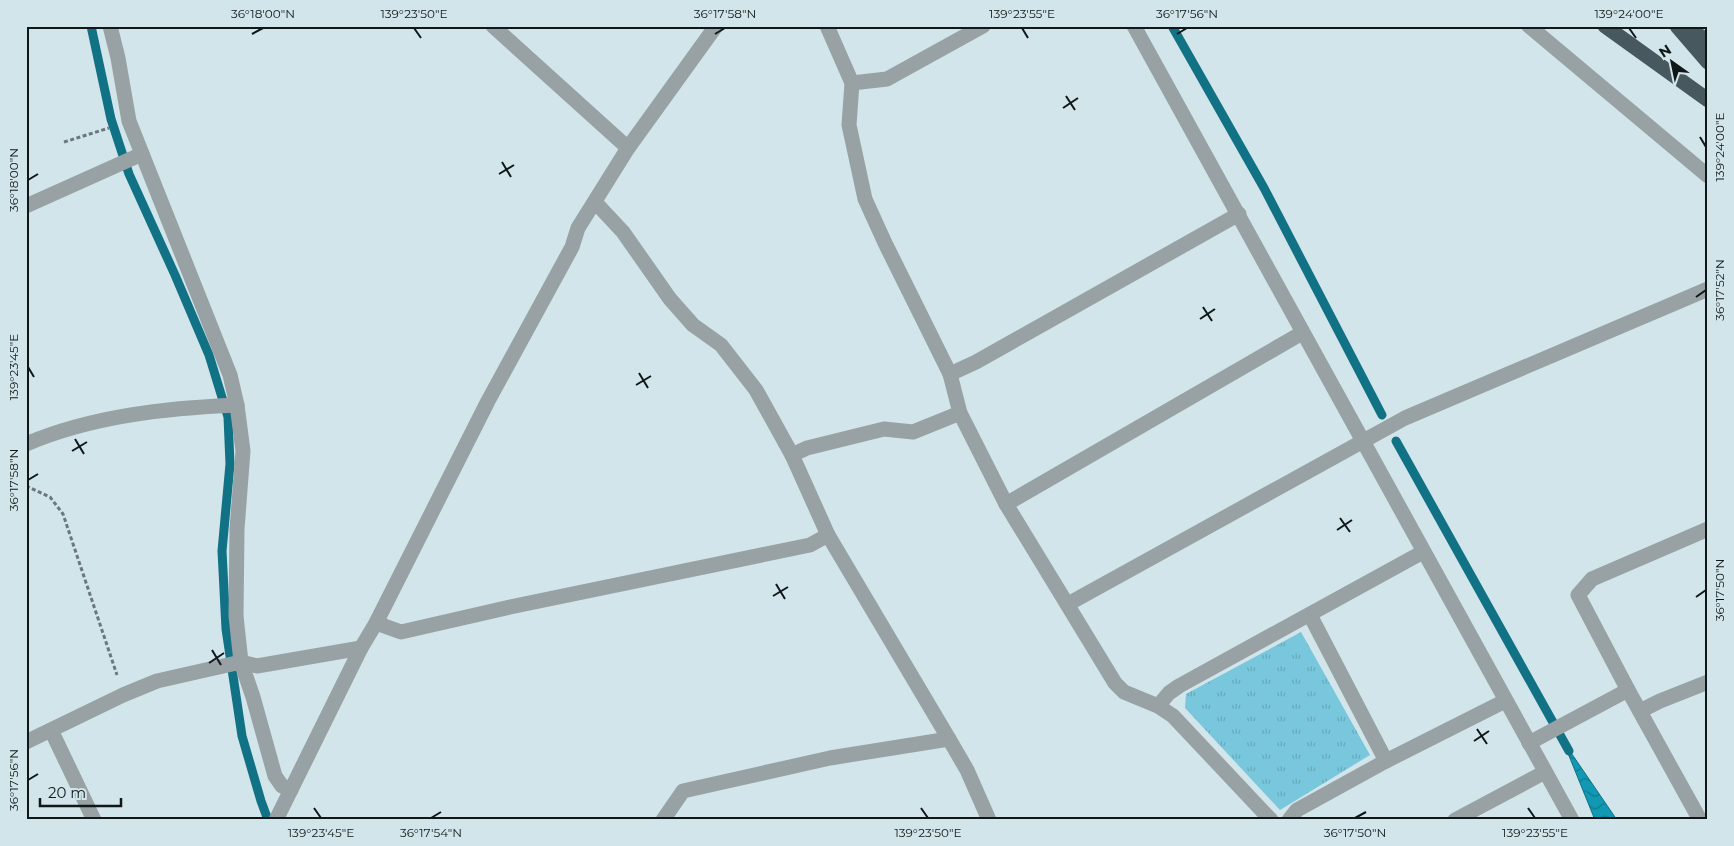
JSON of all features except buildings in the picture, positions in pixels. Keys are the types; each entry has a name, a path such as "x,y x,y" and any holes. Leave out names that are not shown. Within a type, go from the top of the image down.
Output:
{"highway":[{"path":"1605,26 1708,100"},
{"path":"1677,26 1708,62"},
{"path":"1683,26 1708,41"}],"street":[{"path":"110,26 118,58 128,121 230,375 237,405 243,451 236,529 236,616 242,662 254,697 275,776 282,786 291,790"},
{"path":"493,26 628,148"},
{"path":"283,818 291,790 361,648 488,401 572,247 578,228 628,148 716,26"},
{"path":"827,26 852,83 848,125 864,199 950,374 960,412 1006,504 1115,683 1124,692 1158,706 1173,716 1271,820"},
{"path":"852,83 887,79 983,26"},
{"path":"1134,26 1505,701 1535,740 1545,772 1572,820"},
{"path":"1529,26 1708,176"},
{"path":"26,206 142,154"},
{"path":"595,202 623,232 670,299 693,324 721,345 756,390 792,455 828,535 949,739 990,820"},
{"path":"950,374 976,362 1239,214"},
{"path":"1068,604 1362,440 1405,418 1708,289"},
{"path":"1006,504 1302,333"},
{"path":"26,444 78,426 151,411 237,405"},
{"path":"792,455 807,448 884,429 914,432 960,412"},
{"path":"1700,820 1578,595 1592,579 1708,530"},
{"path":"376,622 401,632 519,605 810,545 828,535"},
{"path":"1158,706 1169,693 1179,686 1424,552"},
{"path":"1310,615 1386,761"},
{"path":"26,742 157,680 242,662 257,666 361,648"},
{"path":"1640,710 1708,682"},
{"path":"1535,740 1628,690"},
{"path":"1289,820 1297,810 1386,761 1505,701"},
{"path":"51,730 94,820"},
{"path":"663,820 683,791 830,758 949,739"},
{"path":"1455,820 1545,772"}],"path":[{"path":"64,142 128,121"},
{"path":"26,486 50,496 63,514 123,695"}],"green space":[{"path":"1301,632 1370,755 1280,810 1185,708 1186,694"}],"water":[{"path":"1563,741 1617,820 1595,820"}],"waterway":[{"path":"91,26 111,119 129,174 209,355 228,417 230,464 222,551 226,629 242,736 268,820"},
{"path":"1172,26 1264,188 1382,415"},
{"path":"1396,441 1569,751"}]}
